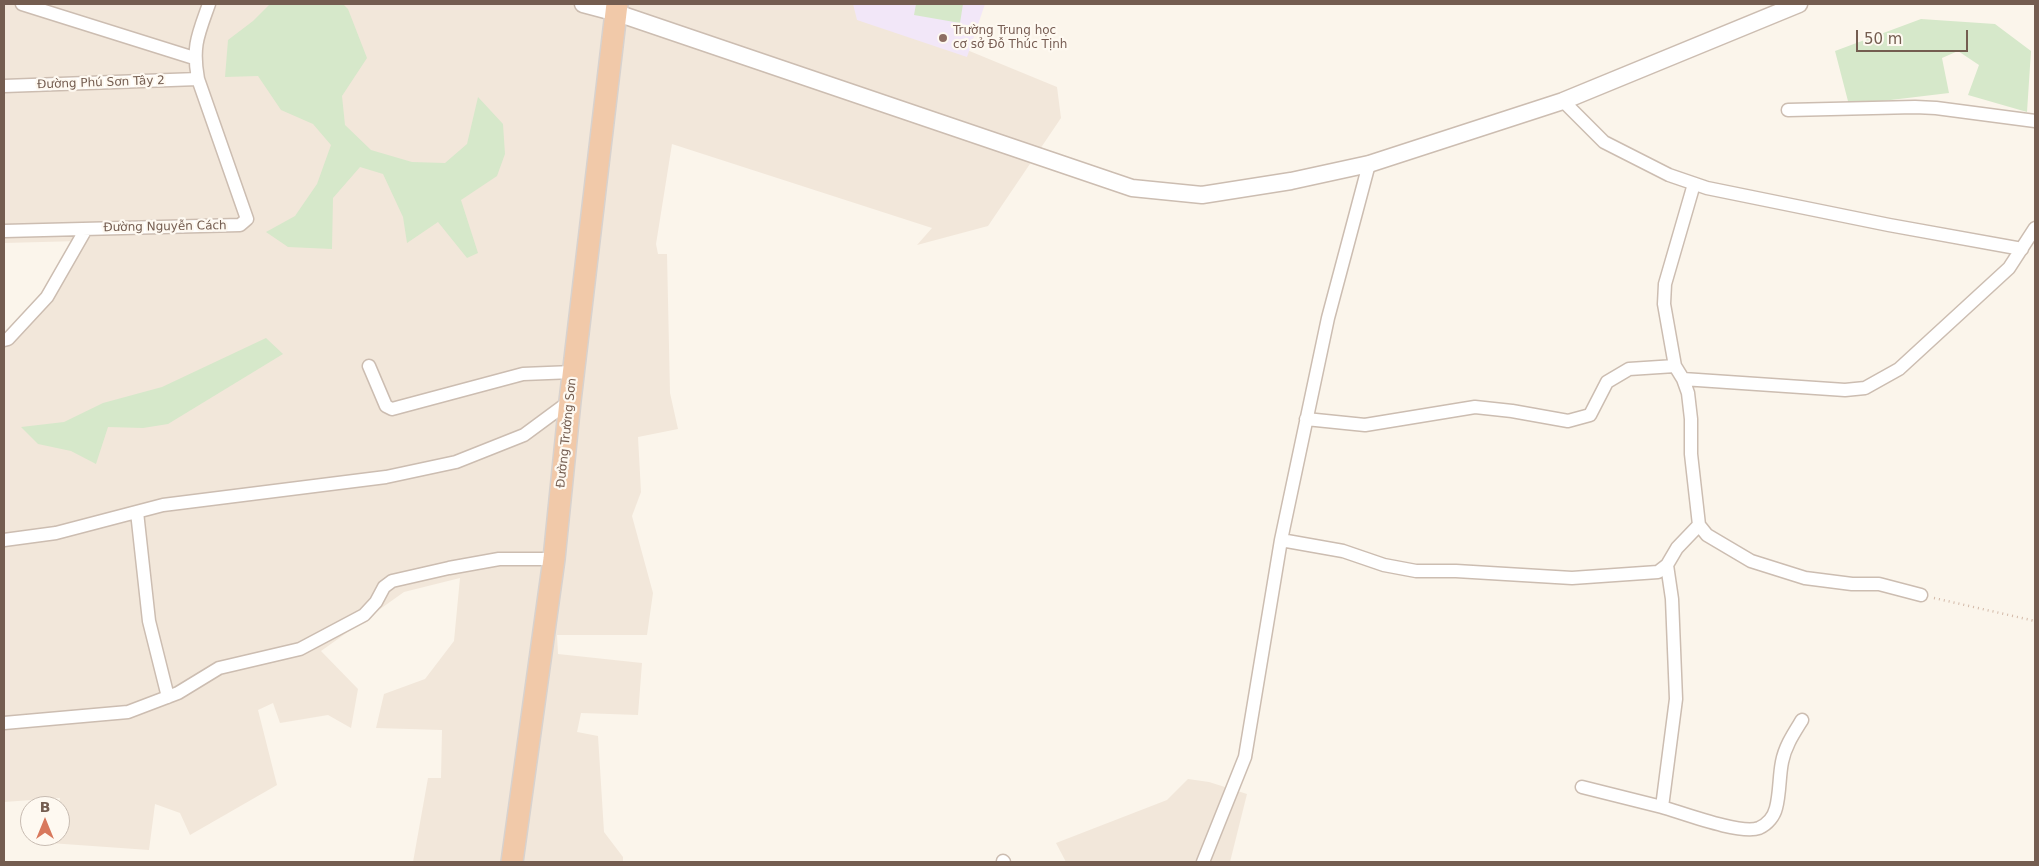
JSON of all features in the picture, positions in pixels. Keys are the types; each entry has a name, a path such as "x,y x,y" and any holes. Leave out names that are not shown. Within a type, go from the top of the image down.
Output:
{"highway":[{"name":"Đường Trường Sơn","path":"512,862 554,559 573,372 617,8"}],"street":[{"path":"22,4 194,58"},
{"name":"Đường Nguyễn Cách","path":"4,231 240,225 247,219 198,79 194,58 195,45 209,4"},
{"path":"583,4 617,8 1132,188 1202,195 1291,181 1369,164 1563,101 1799,4"},
{"name":"Đường Phú Sơn Tây 2","path":"4,86 198,79"},
{"path":"1563,101 1604,142 1670,175 1694,184 1880,223 2022,249"},
{"path":"1788,110 1922,107 2035,122"},
{"path":"1203,862 1246,757 1281,540 1306,419 1328,318 1369,164"},
{"path":"1694,184 1665,284 1664,304 1675,366 1683,379 1688,393 1691,419 1691,454 1699,525 1706,535 1751,561 1805,578 1852,584 1879,584 1921,595"},
{"path":"1683,379 1845,390 1864,388 1899,369 2009,268 2035,228"},
{"path":"4,340 8,339 47,297 86,229"},
{"path":"369,366 386,406 392,410 523,374 573,372"},
{"path":"1306,419 1364,425 1475,407 1512,411 1568,421 1590,415 1606,382 1629,369 1675,366"},
{"path":"4,540 56,533 163,505 386,477 456,462 524,435 570,401"},
{"path":"137,512 148,621 168,697"},
{"path":"1281,540 1343,551 1384,565 1416,571 1456,571 1572,578 1658,572 1667,565 1677,548 1699,525"},
{"path":"4,723 128,712 168,697 203,679 219,668 300,649 364,615 376,602 384,587 392,581 499,559 554,559"},
{"path":"1662,807 1676,699 1672,599 1667,565"},
{"path":"1582,787 1735,828 1749,830 1759,828 1767,824 1773,817 1784,754 1802,720"}],"path":[{"path":"1921,595 2035,621"}],"shaded area":[{"path":"4,4 894,4 967,50 1057,87 1061,118 988,226 917,245 932,228 672,144 656,244 658,254 667,254 670,393 678,429 638,437 641,492 632,516 653,593 647,635 557,635 558,654 642,663 638,715 581,713 577,732 598,736 604,832 623,857 623,862 413,862 428,778 441,778 442,730 376,728 384,694 425,679 454,641 460,578 404,592 321,651 358,689 351,728 328,715 280,723 273,703 258,710 277,785 190,835 180,813 155,804 149,850 70,844 70,796 20,796 20,801 4,802 4,341 80,241 4,243"},
{"name":"Trường Trung học cơ sở Đỗ Thúc Tịnh","path":"853,4 985,4 967,57 857,20"},
{"path":"1188,779 1209,782 1247,794 1230,862 1066,862 1056,843 1167,800"}],"green space":[{"path":"270,4 343,4 348,9 367,58 342,96 345,125 371,150 412,162 445,163 467,144 478,97 503,124 505,154 497,176 461,200 478,253 467,258 438,222 407,243 403,217 383,174 360,167 333,198 332,249 288,247 266,232 295,216 317,184 331,145 313,124 281,110 258,76 225,77 228,40 253,21"},
{"path":"916,4 963,4 960,23 914,15"},
{"path":"1921,19 1995,24 2031,51 2027,112 1968,95 1979,65 1958,51 1942,58 1949,93 1849,105 1835,51"},
{"path":"266,338 283,354 168,424 143,428 108,427 96,464 71,451 38,444 21,427 64,422 103,403 162,387"}],"place":[{"name":"Trường Trung học cơ sở Đỗ Thúc Tịnh","path":"943,38"}]}
